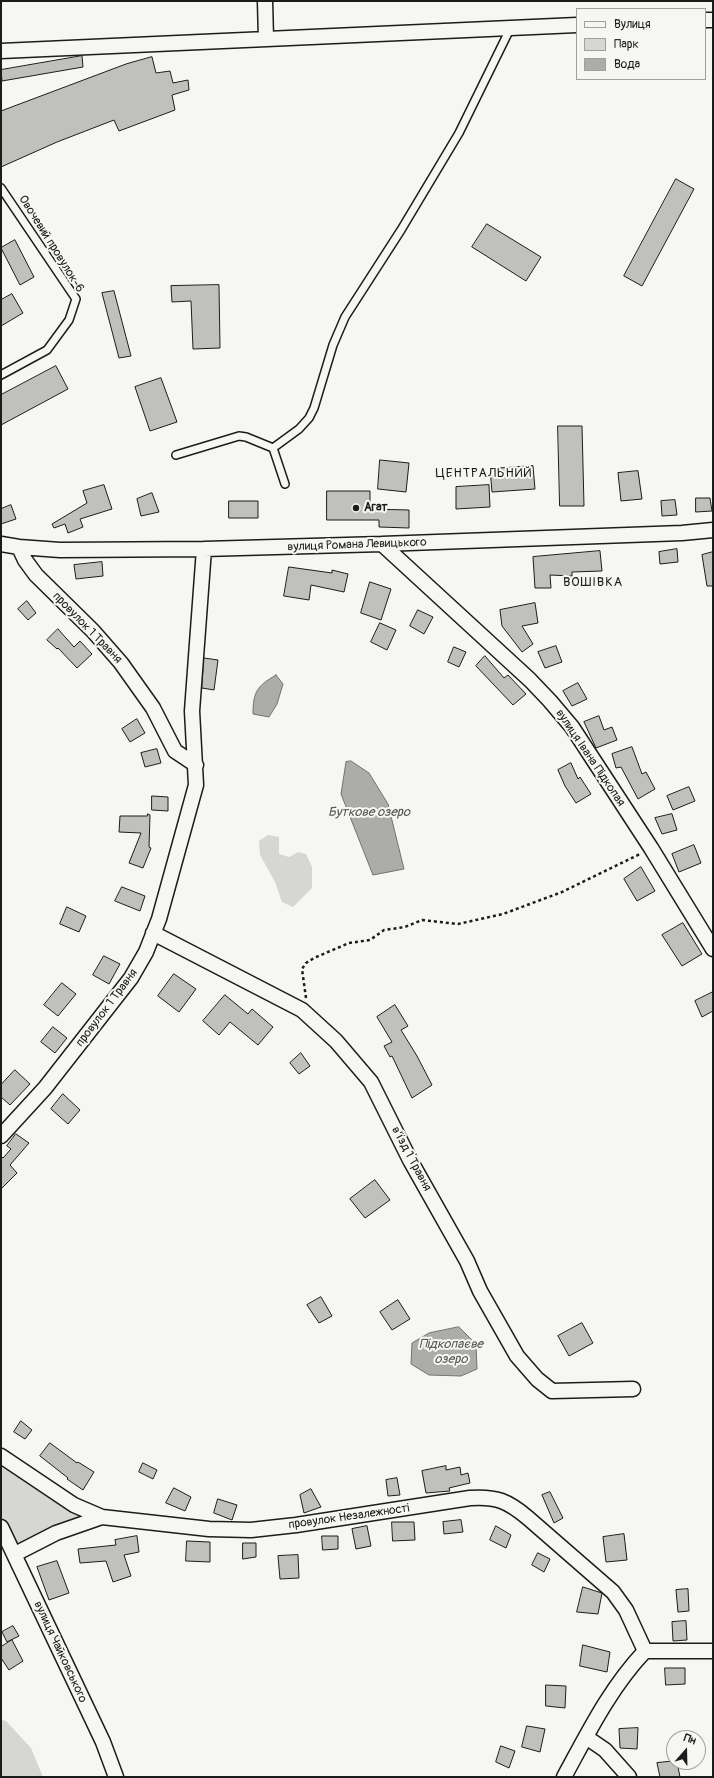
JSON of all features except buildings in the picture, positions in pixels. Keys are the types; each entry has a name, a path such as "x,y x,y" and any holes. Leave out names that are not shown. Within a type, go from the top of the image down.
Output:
{"street":[{"path":"265,1 266,39"},
{"path":"1,51 576,25"},
{"name":"вулиця Романа Левицького","path":"1,544 60,550 204,549 682,533 713,530"},
{"name":"вулиця Івана Підкопая","path":"382,544 530,680 572,727 651,848 713,949"},
{"name":"провулок 1 Травня","path":"19,547 25,560 36,575 93,631 121,663 153,708 175,751 196,765"},
{"name":"провулок 1 Травня","path":"1,1136 45,1088 123,989 139,966 162,907 196,785 192,711 204,549"},
{"name":"в’їзд 1 Травня","path":"153,933 302,1010 336,1041 371,1082 410,1160 467,1261 480,1291 517,1356 537,1379 552,1391 633,1389"},
{"name":"провулок Незалежності","path":"1,1456 74,1505 102,1517 185,1527 251,1530 296,1525 470,1498 493,1498 510,1504 517,1509 613,1592 626,1610 645,1651"},
{"path":"14,1554 56,1533 102,1517"},
{"name":"вулиця Чайковського","path":"1,1527 42,1617 103,1742 116,1777"},
{"path":"564,1777 612,1692 632,1665 645,1651 713,1650"},
{"path":"586,1737 604,1750 629,1777"}],"lane":[{"path":"273,448 300,429 309,418 314,408 333,345 345,317 401,230 460,133 511,27"},
{"name":"Овочевий провулок-6","path":"1,188 76,299 69,320 47,350 1,375"},
{"path":"176,455 239,436 246,437 273,448 285,484"}],"path":[{"path":"302,1010 306,997 302,969 306,963 314,958 350,943 370,940 384,930 405,927 422,920 458,924 503,914 562,892 651,848"}],"green space":[{"path":"268,835 279,837 279,854 289,857 298,852 306,854 312,867 312,888 293,907 282,902 275,882 260,855 259,841"},
{"path":"1,1456 102,1517 15,1554 1,1527"},
{"path":"1,1720 6,1721 31,1748 43,1777 1,1777"}],"water":[{"path":"276,675 283,684 277,704 269,717 253,714 254,700 257,690 260,686"},
{"name":"Буткове озеро","path":"351,761 369,773 388,804 404,869 373,875 341,794 346,762"},
{"name":"Підкопаєве озеро","path":"459,1327 476,1344 477,1369 461,1376 429,1375 411,1364 412,1343 429,1333"}],"place":[{"name":"Агат","path":"356,508"}],"district":[{"name":"ЦЕНТРАЛЬНИЙ","path":"484,474"},
{"name":"ВОШІВКА","path":"593,583"}]}
